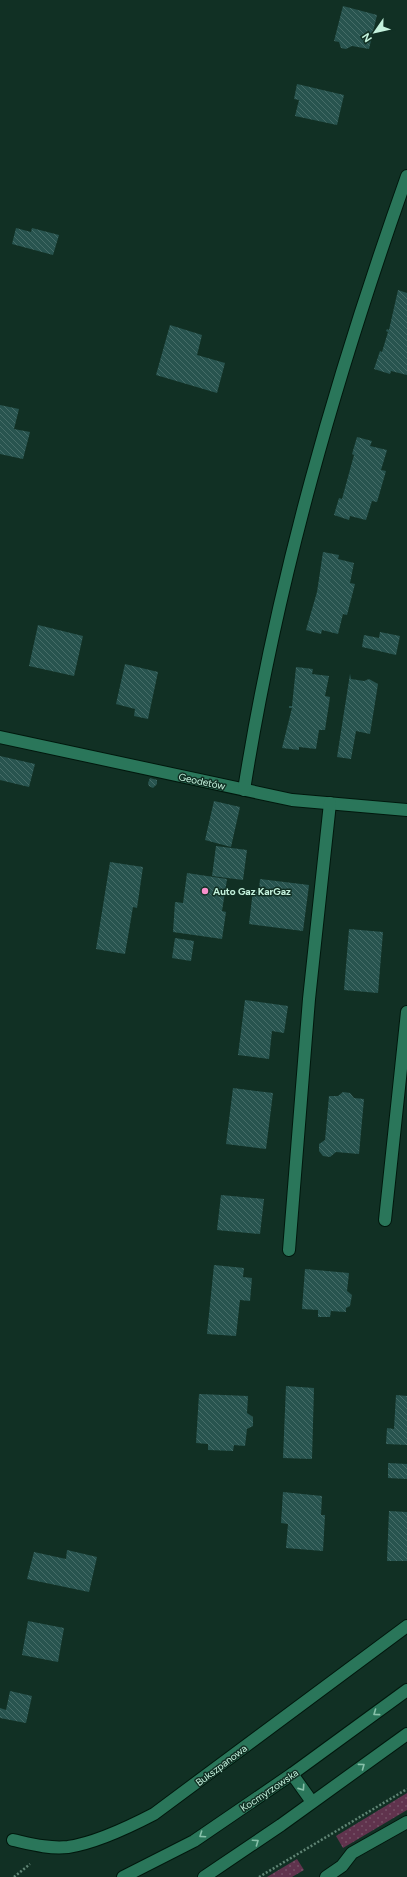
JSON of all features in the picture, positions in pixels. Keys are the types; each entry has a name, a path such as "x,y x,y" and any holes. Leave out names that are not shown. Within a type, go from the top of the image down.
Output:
{"street":[{"path":"244,790 269,646 283,583 340,380 407,176"},
{"name":"Geodetów","path":"0,737 292,800 407,810"},
{"path":"289,1250 309,999 330,803"},
{"path":"385,1220 407,1012"},
{"name":"Bukszpanowa","path":"13,1840 46,1847 68,1847 125,1828 154,1814 407,1626"},
{"name":"Kocmyrzowska","path":"123,1877 194,1841 292,1774 407,1690"},
{"path":"204,1877 225,1864 407,1734"},
{"path":"292,1774 312,1802"},
{"path":"326,1877 342,1866 352,1853 407,1822"}],"path":[{"path":"260,1877 407,1789"},
{"path":"14,1877 32,1863"}],"shaded area":[{"path":"407,1793 407,1810 343,1848 336,1836"},
{"path":"297,1859 304,1870 292,1877 267,1877"}],"building":[{"path":"343,6 377,15 369,49 352,46 346,49 341,48 339,42 334,41"},
{"path":"297,84 344,95 337,125 295,116 299,100 294,99"},
{"path":"16,228 31,232 32,228 59,235 53,255 12,244"},
{"path":"398,290 407,293 407,375 391,371 390,374 374,369 380,351 382,352 388,332 386,331 387,329 389,330"},
{"path":"170,325 202,335 197,355 225,363 217,393 156,375"},
{"path":"0,405 19,409 14,429 30,432 23,459 0,454"},
{"path":"357,437 372,441 370,446 387,450 381,470 386,471 377,502 372,501 366,520 350,516 349,520 334,515 339,498 342,499 354,455 352,454"},
{"path":"323,552 339,555 338,559 354,563 350,583 355,584 347,615 343,614 338,634 322,630 321,634 306,630 317,592"},
{"path":"38,625 83,636 74,676 29,666"},
{"path":"380,632 400,636 396,655 362,647 364,635 379,638"},
{"path":"125,664 158,672 148,719 134,716 135,709 116,704"},
{"path":"296,667 313,669 312,674 329,676 325,696 330,697 325,730 319,730 316,749 299,747 299,750 282,748 292,708 289,708 289,706 292,706"},
{"path":"350,674 351,679 364,681 369,679 378,684 370,734 356,731 351,759 337,757"},
{"path":"0,756 35,764 29,787 0,780"},
{"path":"150,778 157,780 157,784 153,788 149,786 148,783"},
{"path":"214,801 240,807 231,847 205,840"},
{"path":"216,846 247,850 243,880 212,876"},
{"path":"110,862 143,867 137,908 133,907 125,954 96,949"},
{"path":"187,873 227,879 222,911 226,912 222,939 173,932 175,902 183,903"},
{"path":"260,879 309,885 303,931 249,924 253,890 259,890"},
{"path":"349,929 383,932 378,993 344,990"},
{"path":"175,938 194,941 191,961 172,958"},
{"path":"245,1000 288,1006 284,1033 272,1031 269,1059 238,1055"},
{"path":"233,1088 273,1093 266,1149 226,1144"},
{"path":"343,1092 350,1093 354,1098 364,1099 359,1154 336,1152 330,1157 323,1156 319,1151 319,1144 325,1140 329,1096 338,1096"},
{"path":"221,1195 264,1199 260,1234 217,1230"},
{"path":"214,1265 244,1268 243,1277 252,1278 250,1301 240,1300 236,1336 207,1334"},
{"path":"305,1269 349,1273 347,1291 352,1295 350,1306 346,1308 346,1312 331,1311 330,1317 318,1317 318,1310 302,1309"},
{"path":"286,1386 314,1388 312,1459 283,1458"},
{"path":"199,1394 248,1396 247,1413 253,1417 253,1426 247,1429 245,1446 234,1445 233,1451 208,1450 208,1444 196,1443"},
{"path":"396,1395 407,1396 407,1445 386,1444 387,1428 394,1429"},
{"path":"388,1463 407,1464 407,1479 388,1478"},
{"path":"283,1492 322,1496 321,1515 325,1515 323,1551 286,1548 288,1524 281,1523"},
{"path":"389,1511 407,1512 407,1561 387,1561"},
{"path":"67,1550 97,1557 89,1592 27,1579 34,1552 66,1559"},
{"path":"28,1621 64,1628 58,1662 22,1655"},
{"path":"10,1691 32,1696 26,1723 0,1718 0,1708 6,1710"}],"place":[{"name":"Auto Gaz KarGaz","path":"205,891"}]}
